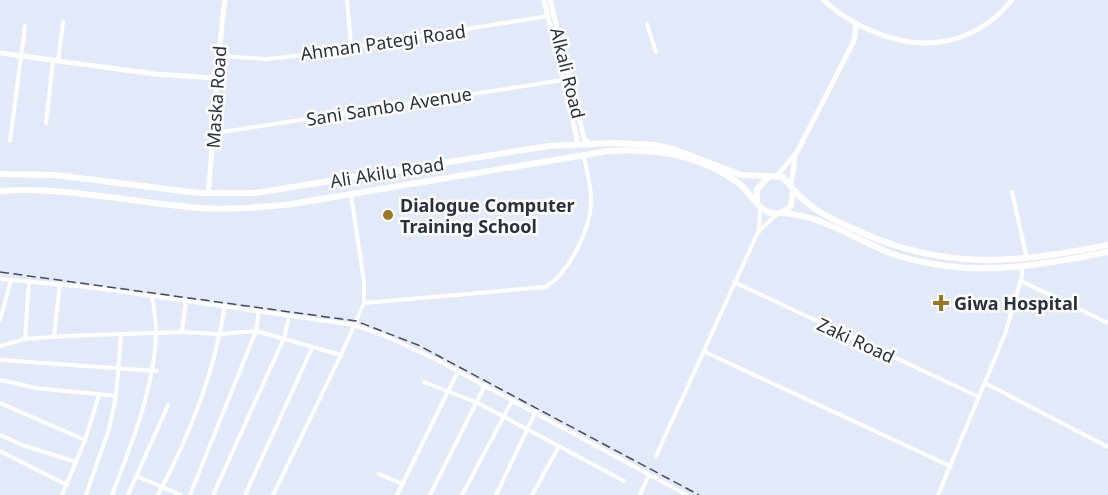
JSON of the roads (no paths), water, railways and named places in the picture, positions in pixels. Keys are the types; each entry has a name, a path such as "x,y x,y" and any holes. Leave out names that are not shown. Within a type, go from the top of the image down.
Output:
{"main road":[{"name":"Maska Road","path":"208,193 214,133 215,78 225,0"},
{"name":"Alkali Road","path":"544,0 578,139 575,146"},
{"name":"Alkali Road","path":"550,0 584,138 590,145"},
{"path":"823,0 867,31 900,42 937,43 966,36 997,19 1012,0"},
{"path":"855,41 856,25"},
{"path":"777,176 797,152 855,41 867,31"},
{"path":"0,53 179,77 215,78"},
{"name":"Ali Akilu Road","path":"0,174 55,175 208,193 264,191 549,146 654,145 689,154 741,175 770,176"},
{"name":"Ali Akilu Road","path":"0,191 52,191 225,209 292,204 584,155 649,150 684,157 736,181 759,203"},
{"path":"780,213 791,206 797,152"},
{"path":"1108,245 1027,260 962,261 887,244 816,210 777,176 770,176 757,189 759,203 768,212 804,215 871,245 916,260 965,268 1022,268 1108,252"}],"street":[{"path":"348,0 351,46"},
{"name":"Ahman Pategi Road","path":"217,56 266,59 548,16"},
{"path":"46,123 63,22"},
{"path":"647,24 656,52"},
{"path":"10,141 26,26"},
{"name":"Sani Sambo Avenue","path":"214,133 564,80"},
{"path":"363,303 546,287 569,263 587,220 591,198 584,155"},
{"path":"1012,192 1027,260"},
{"path":"273,495 341,355 363,303 363,282 351,194"},
{"path":"758,232 759,203"},
{"path":"656,456 758,232 780,213"},
{"path":"938,495 1005,334 1021,280 1022,268"},
{"path":"0,279 60,283 225,304 354,326 383,335 536,411 687,495"},
{"path":"0,320 11,279"},
{"path":"1021,280 1108,323"},
{"path":"25,339 29,281"},
{"name":"Zaki Road","path":"734,282 979,397"},
{"path":"54,337 60,283"},
{"path":"112,495 137,429 151,369 156,333 152,295"},
{"path":"182,332 186,300"},
{"path":"158,495 205,389 221,334 225,304"},
{"path":"190,495 256,331 259,310"},
{"path":"213,495 284,338 289,316"},
{"path":"0,346 25,339 54,337 182,332 221,334 256,331 341,355"},
{"path":"86,495 109,429 116,396 121,336"},
{"path":"245,495 312,348"},
{"path":"705,352 950,466"},
{"path":"0,360 34,365 118,367 157,371"},
{"path":"397,495 450,392 458,371"},
{"path":"0,380 36,388 116,396"},
{"path":"424,382 478,403 558,448 624,481"},
{"path":"985,383 1108,447"},
{"path":"430,495 485,385"},
{"path":"62,495 85,440 99,395"},
{"path":"462,495 513,399"},
{"path":"0,403 85,440"},
{"path":"128,495 168,405"},
{"path":"496,495 536,411"},
{"path":"0,435 19,444 76,462"},
{"path":"532,495 558,448"},
{"path":"0,451 67,484"},
{"path":"379,474 403,484"},
{"path":"640,495 649,475"},
{"path":"136,476 181,495"}],"railway":[{"path":"0,272 356,321 418,345 699,495"}],"place":[{"name":"Dialogue Computer Training School","path":"388,215"},
{"name":"Giwa Hospital","path":"941,303"}]}
